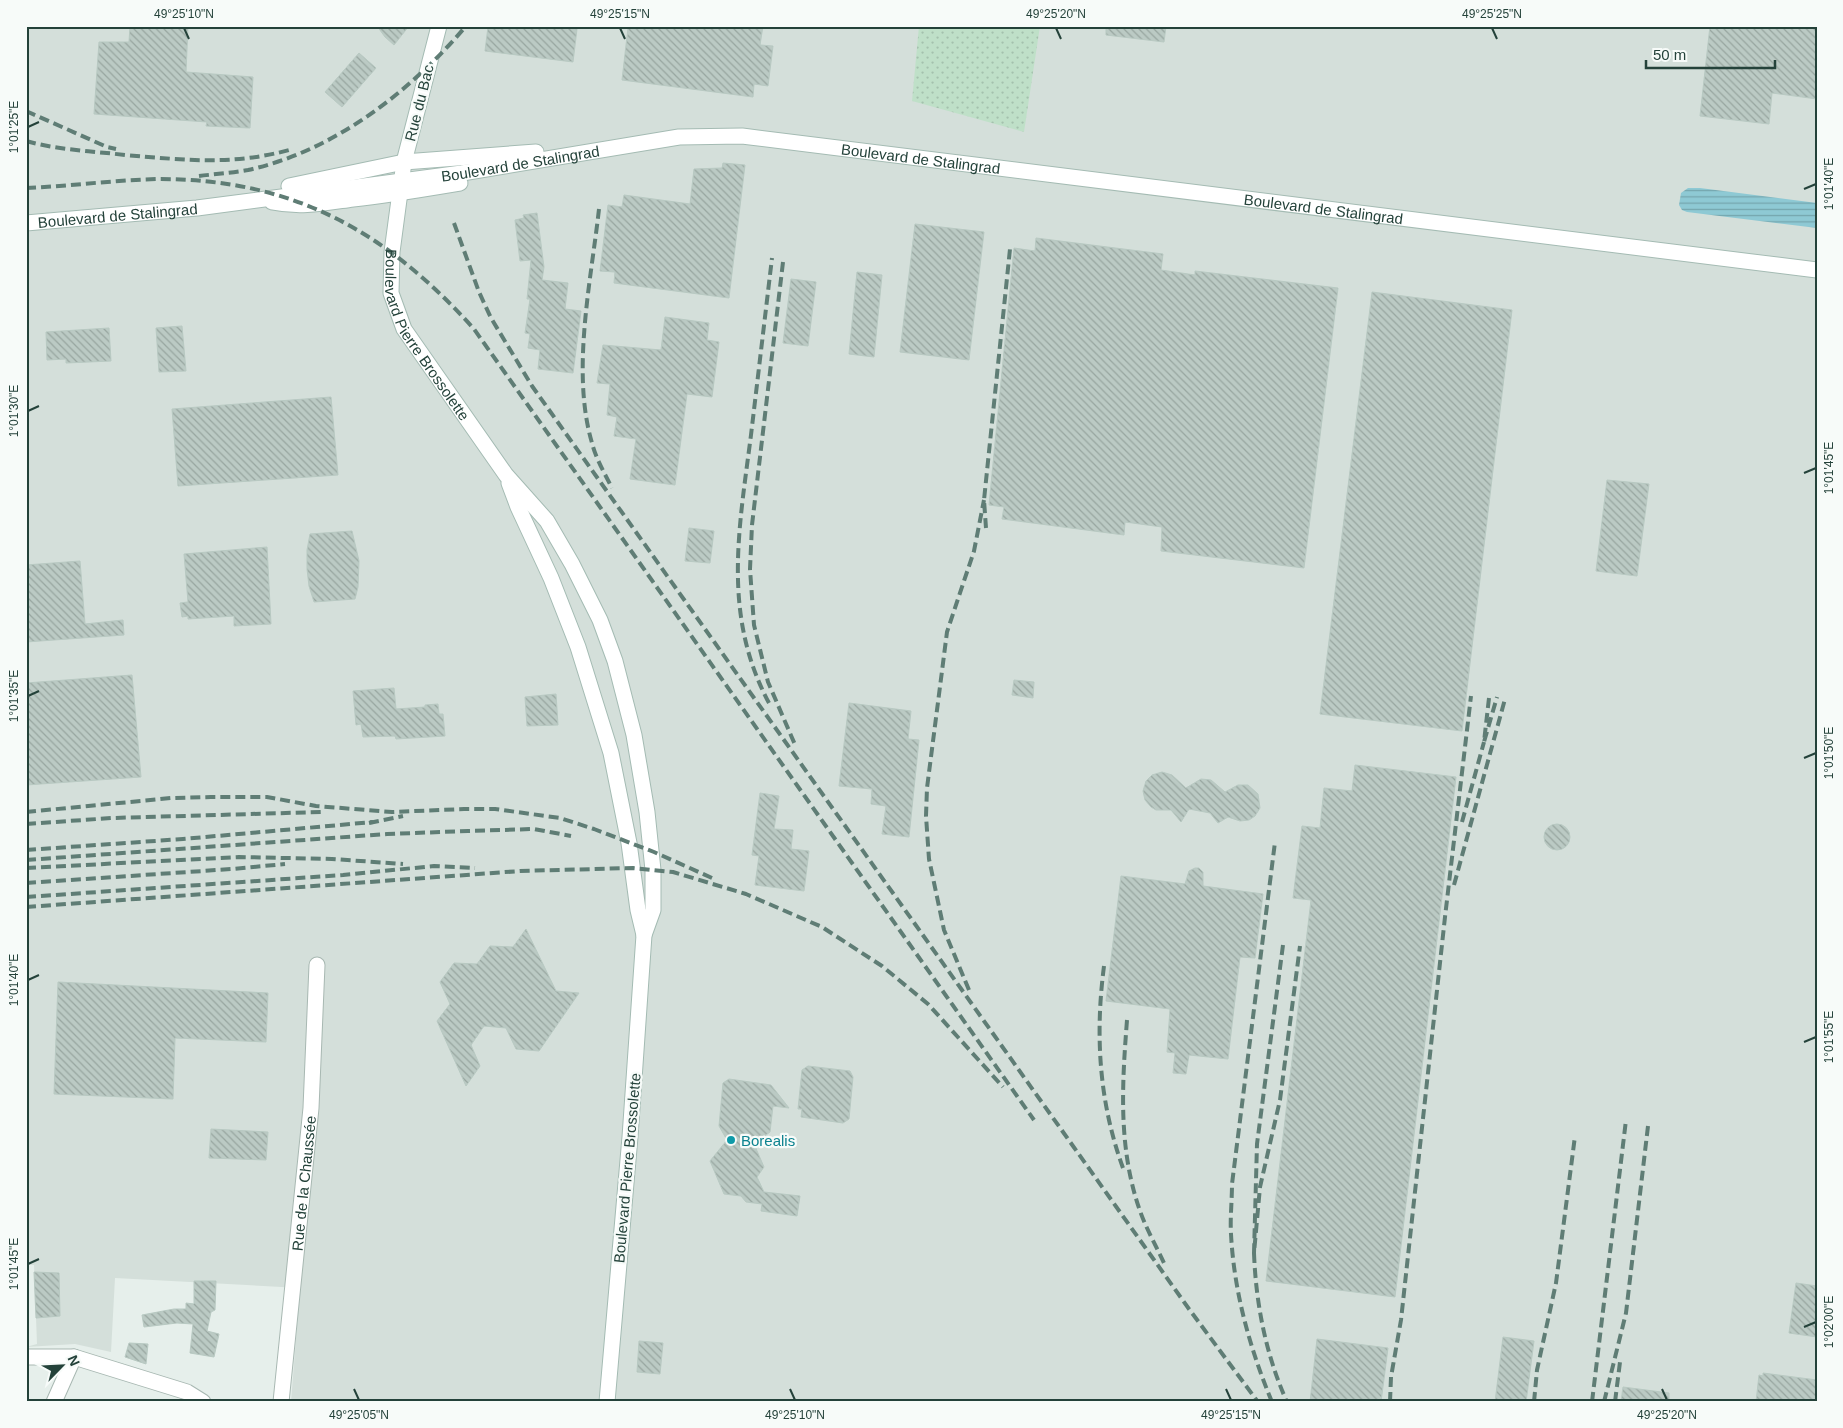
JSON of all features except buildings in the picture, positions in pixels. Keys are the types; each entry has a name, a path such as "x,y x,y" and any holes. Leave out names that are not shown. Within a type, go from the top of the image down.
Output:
{"main road":[{"name":"Rue du Bac","path":"401,187 404,162 439,26"},
{"name":"Boulevard de Stalingrad","path":"26,223 401,187 462,173 679,137 742,136 1817,270"},
{"path":"259,200 277,188 404,162 605,149"},
{"name":"Boulevard Pierre Brossolette","path":"401,187 391,261 391,293 404,329 506,475 547,521 572,564 600,620 615,660 636,748 653,870 653,910 644,935 630,1137 608,1402"},
{"name":"Boulevard Pierre Brossolette","path":"506,475 518,507 551,578 578,646 611,753 629,843 638,910 644,935"},
{"path":"611,753 636,748"},
{"name":"Rue de la Chaussée","path":"281,1402 312,1108 317,965"},
{"path":"26,1357 74,1357 184,1397 203,1402"},
{"path":"54,1402 74,1357"}],"shaded area":[{"path":"26,26 1817,26 1817,1402 291,1402 300,1288 115,1278 111,1352 75,1344 26,1347 37,1344 34,1265 26,1265"}],"green space":[{"path":"919,26 1040,26 1024,132 912,101"}],"water":[{"path":"1688,188 1817,203 1817,228 1687,212 1682,210 1679,205 1681,193"}],"railway":[{"path":"199,176 248,170 280,161 310,149 340,133 368,116 395,96 420,74 466,26"},
{"path":"26,111 107,147 116,149"},
{"path":"26,141 75,150 189,160 250,158 293,149"},
{"path":"26,188 159,179 207,181 252,189 294,201 334,217 371,238 406,264 441,294 474,329 1034,1120"},
{"path":"599,209 585,326 583,387 586,416 592,443 598,461 612,488"},
{"path":"454,223 479,292 491,318 532,386 1189,1309 1258,1402"},
{"path":"986,528 984,500 1010,249"},
{"path":"769,703 754,670 745,637 739,604 738,571 742,504 772,258"},
{"path":"783,262 752,525 750,569 754,625 768,682 796,747"},
{"path":"969,990 944,930 929,859 926,816 927,788 947,632 974,551 984,500"},
{"path":"1390,1402 1391,1377 1401,1320 1471,696"},
{"path":"1489,698 1484,742 1497,697"},
{"path":"1454,885 1505,699"},
{"path":"1462,822 1484,742"},
{"path":"26,812 171,798 211,797 267,797 316,806 392,812 495,809 560,818 654,852 712,878"},
{"path":"26,824 112,818 321,812"},
{"path":"369,823 403,816"},
{"path":"26,850 183,839 373,822"},
{"path":"26,860 387,834 534,829 571,836"},
{"path":"1272,1402 1250,1341 1239,1299 1233,1256 1231,1222 1232,1184 1275,842"},
{"path":"26,868 239,857 332,859 403,864"},
{"path":"26,883 285,864"},
{"path":"26,897 343,875 434,866 475,868"},
{"path":"26,907 520,871 633,868 673,872 746,894 822,927 882,966 928,1004 1003,1087"},
{"path":"1283,945 1257,1144 1254,1253 1260,1187 1280,1100 1300,946"},
{"path":"1104,966 1100,1017 1101,1068 1109,1118 1123,1168"},
{"path":"1127,1020 1123,1116 1128,1164 1140,1211 1164,1263"},
{"path":"1592,1402 1626,1120"},
{"path":"1604,1402 1626,1313 1648,1126"},
{"path":"1534,1402 1537,1370 1556,1283 1575,1136"},
{"path":"1254,1253 1257,1292 1263,1329 1273,1366 1287,1402"},
{"path":"1615,1402 1620,1362"}],"place":[{"name":"Borealis","path":"731,1140"}]}
